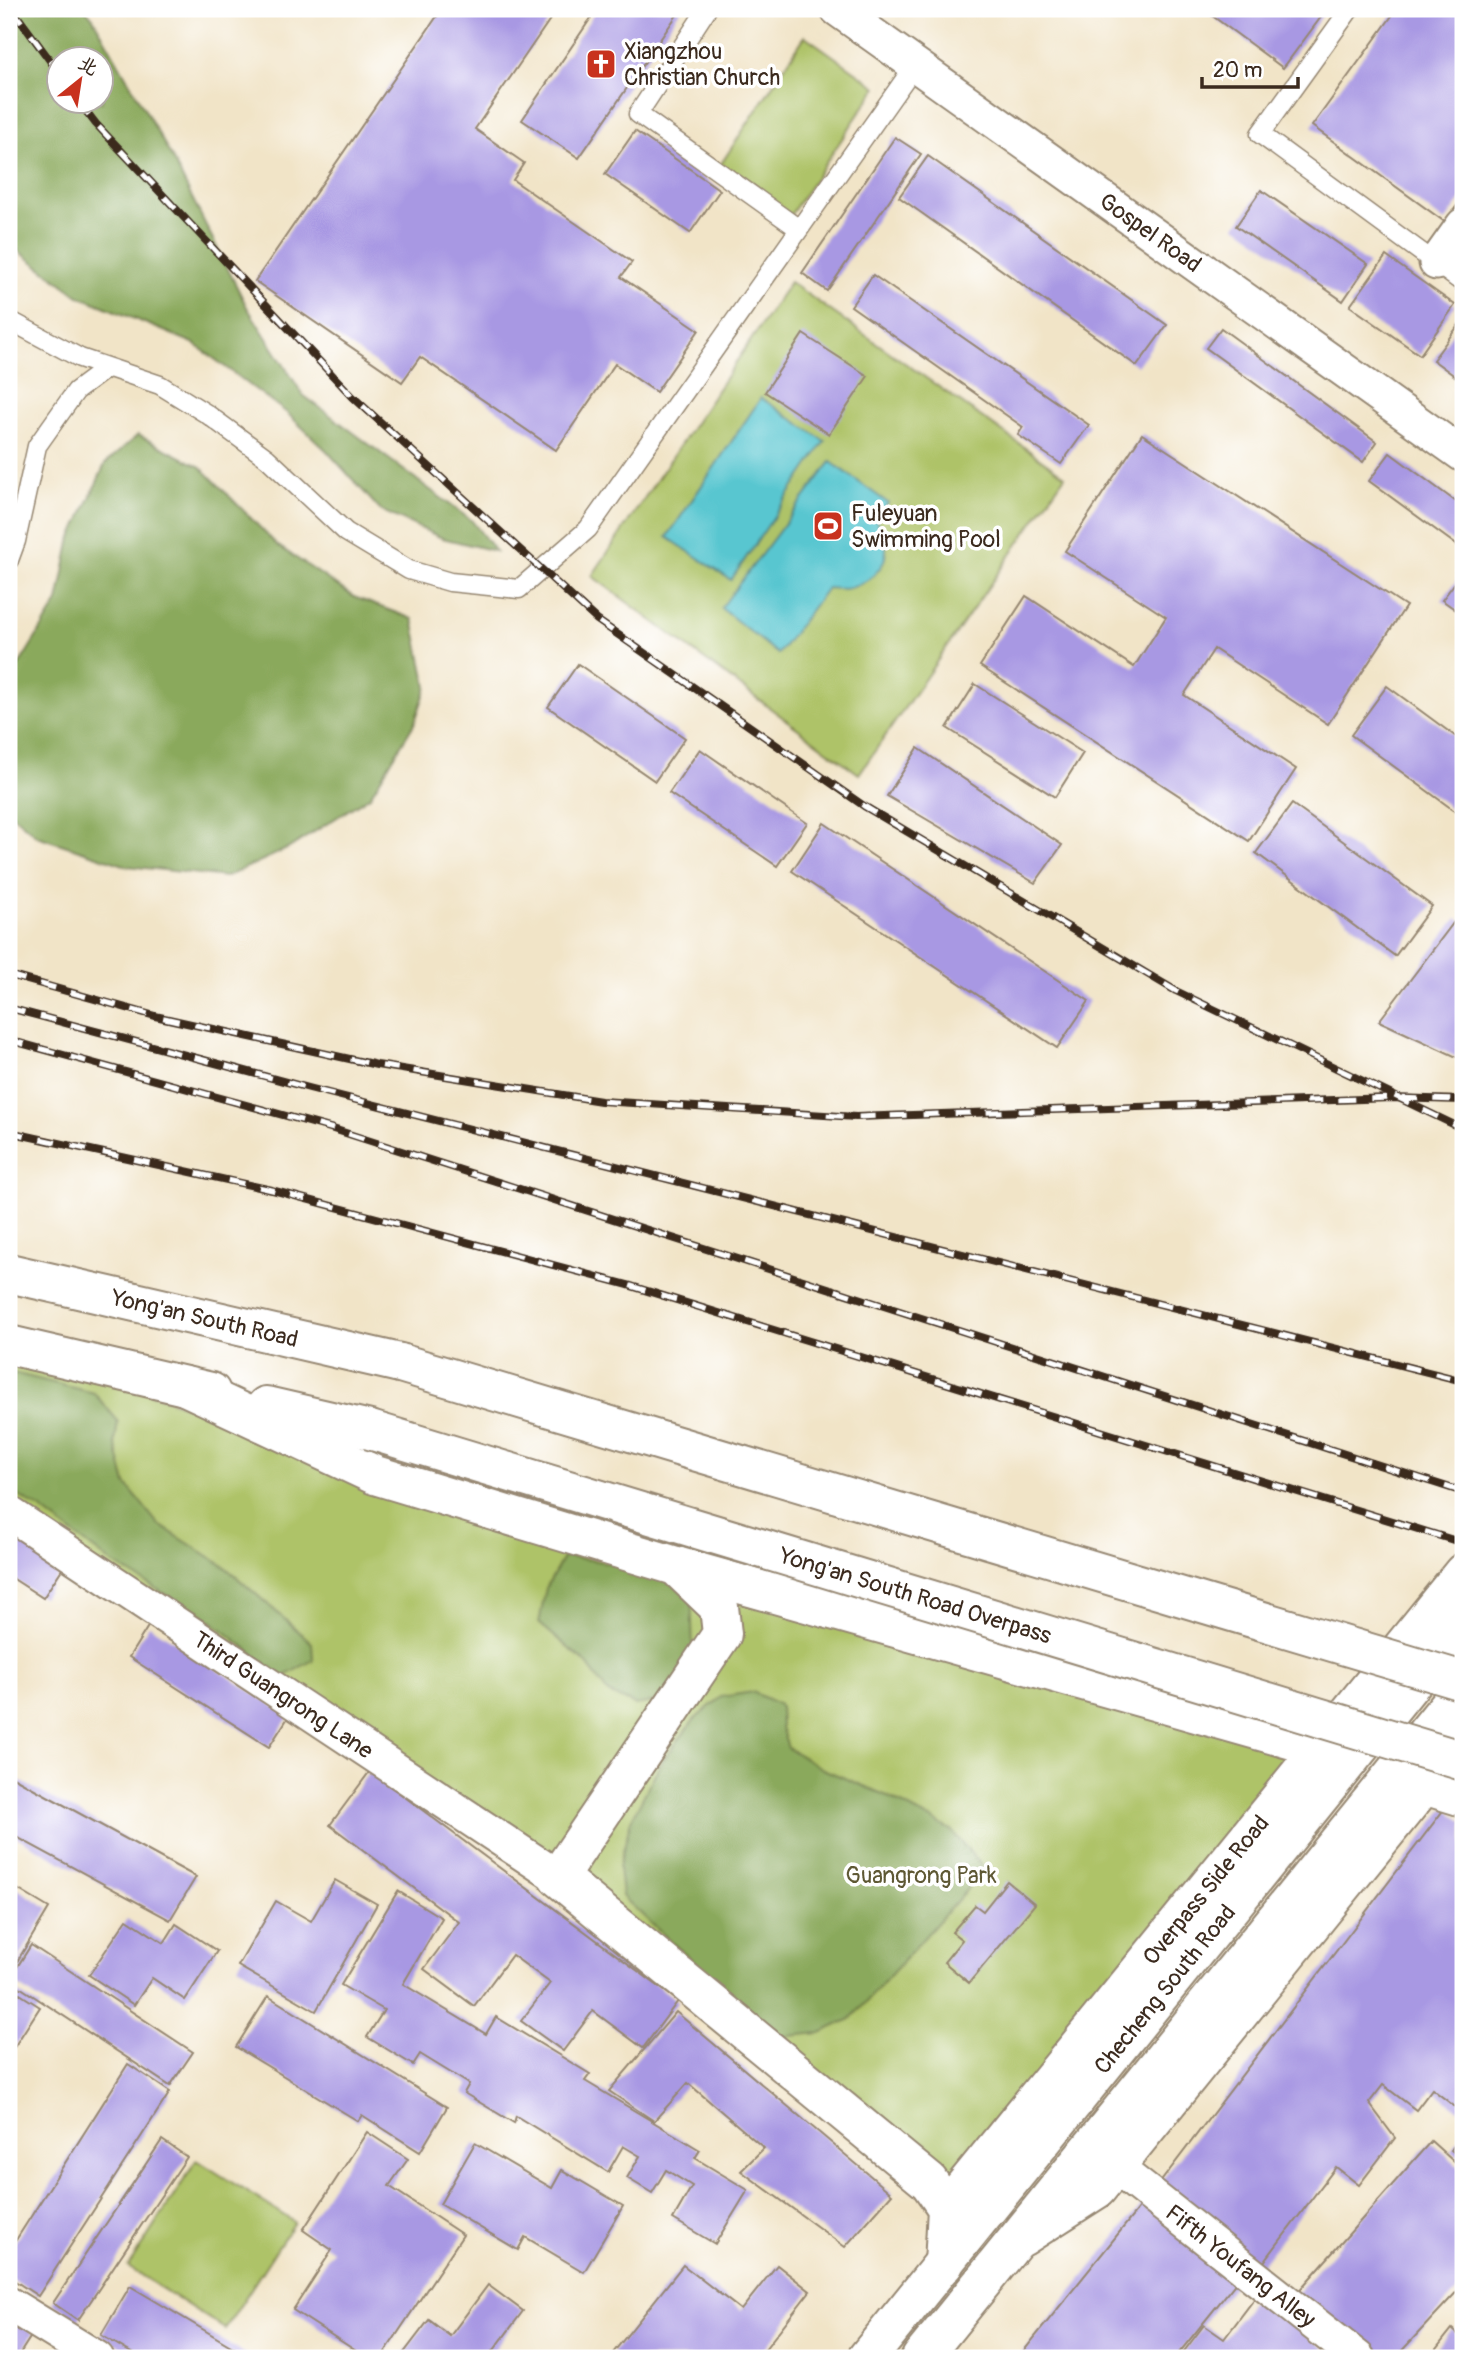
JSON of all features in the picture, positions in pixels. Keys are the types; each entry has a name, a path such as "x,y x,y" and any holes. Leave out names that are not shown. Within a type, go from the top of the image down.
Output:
{"main road":[{"name":"Yong'an South Road","path":"9,1273 400,1363 1463,1681"},
{"path":"9,1345 185,1386 375,1475 676,1566 1321,1748"},
{"name":"Yong'an South Road Overpass","path":"185,1386 370,1430 1463,1761"},
{"path":"676,1566 719,1607 722,1634 558,1877 929,2182 947,2208 944,2263"},
{"name":"Overpass Side Road","path":"947,2208 1463,1573"},
{"name":"Checheng South Road","path":"867,2358 1463,1619"},
{"name":"Checheng South Road","path":"920,2358 1463,1688"},
{"path":"1017,2240 1097,2189 1463,1737"},
{"path":"1424,1785 1463,1797"}],"street":[{"name":"Gospel Road","path":"837,9 1463,454"},
{"path":"1436,263 1463,225"},
{"name":"Third Guangrong Lane","path":"9,1513 558,1877"},
{"name":"Fifth Youfang Alley","path":"1123,2174 1358,2358"},
{"path":"9,2304 97,2358"}],"lane":[{"path":"707,9 638,114 799,229"},
{"path":"1350,9 1260,134 1463,283"},
{"path":"9,320 80,358 160,385 207,414 267,458 346,532 409,570 450,582 519,589 588,528 915,65"},
{"path":"9,560 16,541 37,446 76,391 107,368"}],"green space":[{"path":"9,9 85,9 109,46 46,46 46,116 116,116 116,59 171,156 247,307 303,395 472,521 495,551 442,538 380,510 327,451 287,413 193,343 79,296 9,244"},
{"path":"805,36 877,87 787,220 717,170"},
{"name":"Fuleyuan Swimming Pool","path":"790,282 1065,476 859,774 592,576"},
{"path":"138,435 201,467 277,545 354,597 413,619 427,687 414,724 370,796 289,848 226,877 127,866 37,836 9,812 9,681 58,602 70,542 105,464"},
{"name":"Guangrong Park","path":"9,1345 23,1347 375,1475 1321,1748 947,2208 558,1877 9,1513"},
{"path":"9,1372 94,1393 118,1421 115,1442 126,1484 158,1524 224,1566 312,1643 313,1660 283,1677 210,1620 109,1561 41,1509 9,1490"},
{"path":"564,1556 636,1567 691,1587 693,1657 666,1700 635,1705 608,1693 586,1663 539,1623 546,1588"},
{"path":"753,1692 780,1705 781,1727 788,1748 823,1769 885,1795 951,1830 982,1866 965,1892 851,2019 820,2033 779,2037 622,1896 619,1867 631,1820 660,1764 694,1720 721,1697"},
{"path":"197,2160 294,2222 225,2329 128,2267"}],"water":[{"path":"761,398 825,441 731,580 667,537"},
{"path":"831,462 888,503 876,520 886,542 885,558 879,570 862,583 846,589 827,588 778,654 721,608"}],"building":[{"path":"442,9 557,9 475,129 524,163 513,180 632,262 621,277 699,330 656,392 615,364 556,450 420,357 402,382 255,281"},
{"name":"Xiangzhou Christian Church","path":"597,9 681,9 579,158 522,120"},
{"path":"1203,9 1327,9 1283,68"},
{"path":"1397,9 1463,9 1463,197 1445,222 1312,126"},
{"path":"635,131 720,190 690,233 605,174"},
{"path":"895,137 921,154 827,291 802,273"},
{"path":"928,156 1167,325 1137,366 899,197"},
{"path":"1261,190 1368,264 1343,301 1236,226"},
{"path":"1386,256 1455,305 1420,355 1350,306"},
{"path":"873,275 1089,425 1061,464 1018,435 1023,427 851,306"},
{"path":"1463,319 1463,382 1433,360"},
{"path":"1221,328 1377,442 1363,462 1206,348"},
{"path":"803,334 868,376 829,434 765,392"},
{"path":"1142,434 1406,606 1328,724 1214,649 1184,695 1296,769 1249,841 980,666 1026,596 1134,667 1166,617 1065,551"},
{"path":"1390,453 1463,507 1462,549 1369,481"},
{"path":"1463,572 1463,615 1442,600"},
{"path":"578,664 685,738 655,781 548,707"},
{"path":"975,684 1083,753 1055,797 947,728"},
{"path":"1387,686 1463,742 1463,817 1351,735"},
{"path":"918,748 1062,845 1035,883 887,796"},
{"path":"700,749 807,823 777,866 669,793"},
{"path":"1292,804 1432,906 1395,956 1256,853"},
{"path":"824,823 1089,1001 1057,1048 792,871"},
{"path":"1457,918 1463,923 1463,1060 1379,1021"},
{"path":"9,1531 64,1566 43,1598 9,1576"},
{"path":"149,1625 289,1716 269,1747 129,1657"},
{"path":"370,1771 678,2001 643,2048 593,2011 563,2051 521,2021 550,1983 512,1955 474,2006 424,1969 459,1922 330,1825"},
{"path":"9,1775 196,1877 170,1920 9,1833"},
{"path":"1445,1808 1463,1822 1463,2113 1432,2089 1416,2110 1383,2085 1369,2103 1395,2138 1359,2185 1336,2167 1257,2271 1153,2192"},
{"path":"335,1880 377,1904 316,2011 238,1966 276,1901 311,1921"},
{"path":"1007,1881 1035,1904 969,1983 944,1962 962,1940 952,1932 975,1905 983,1911"},
{"path":"9,1884 49,1908 15,1965 9,1962"},
{"path":"398,1891 442,1918 403,1984 486,2034 496,2017 590,2074 585,2081 700,2150 695,2158 748,2190 715,2244 673,2219 692,2186 666,2170 652,2193 627,2178 640,2156 623,2146 608,2172 516,2116 514,2123 464,2093 469,2084 420,2054 413,2065 367,2037 384,2010 341,1985"},
{"path":"127,1919 164,1943 176,1924 217,1951 185,2000 152,1978 134,2005 89,1975"},
{"path":"31,1945 193,2052 170,2086 9,1980"},
{"path":"9,1987 40,2007 9,2055"},
{"path":"268,1996 447,2107 420,2152 362,2115 358,2121 236,2047"},
{"path":"676,2012 892,2194 845,2247 741,2171 764,2148 688,2083 654,2121 609,2091"},
{"path":"128,2064 170,2092 38,2296 9,2277 9,2251"},
{"path":"367,2132 408,2159 389,2186 463,2235 381,2358 367,2358 293,2310 332,2250 303,2230"},
{"path":"1463,2134 1463,2159 1451,2150"},
{"path":"162,2140 187,2157 78,2320 53,2303"},
{"path":"1431,2141 1463,2170 1463,2285 1395,2358 1372,2358 1296,2294"},
{"path":"475,2143 552,2188 562,2170 623,2206 584,2272 525,2237 518,2250 440,2204"},
{"path":"1143,2203 1238,2280 1175,2358 1018,2358"},
{"path":"683,2265 741,2310 777,2265 810,2291 758,2358 609,2358"},
{"path":"488,2285 523,2311 488,2358 400,2358 429,2320 450,2336"},
{"path":"130,2286 251,2358 140,2358 101,2335"},
{"path":"1255,2298 1324,2348 1316,2358 1179,2358 1204,2325 1224,2339"},
{"path":"9,2318 33,2333 17,2358 9,2358"},
{"path":"1452,2329 1463,2339 1463,2358 1429,2358"}],"railway":[{"path":"12,9 46,55"},
{"path":"90,116 353,397 597,620 864,806 1176,991 1463,1129"},
{"path":"9,975 155,1016 377,1065 601,1101 856,1117 1391,1098 1463,1100"},
{"path":"9,1008 309,1088 1463,1381"},
{"path":"9,1040 330,1128 1463,1492"},
{"path":"9,1132 272,1190 628,1285 1463,1543"}],"place":[{"name":"Xiangzhou Christian Church","path":"601,64"},
{"name":"Fuleyuan Swimming Pool","path":"828,526"}]}
